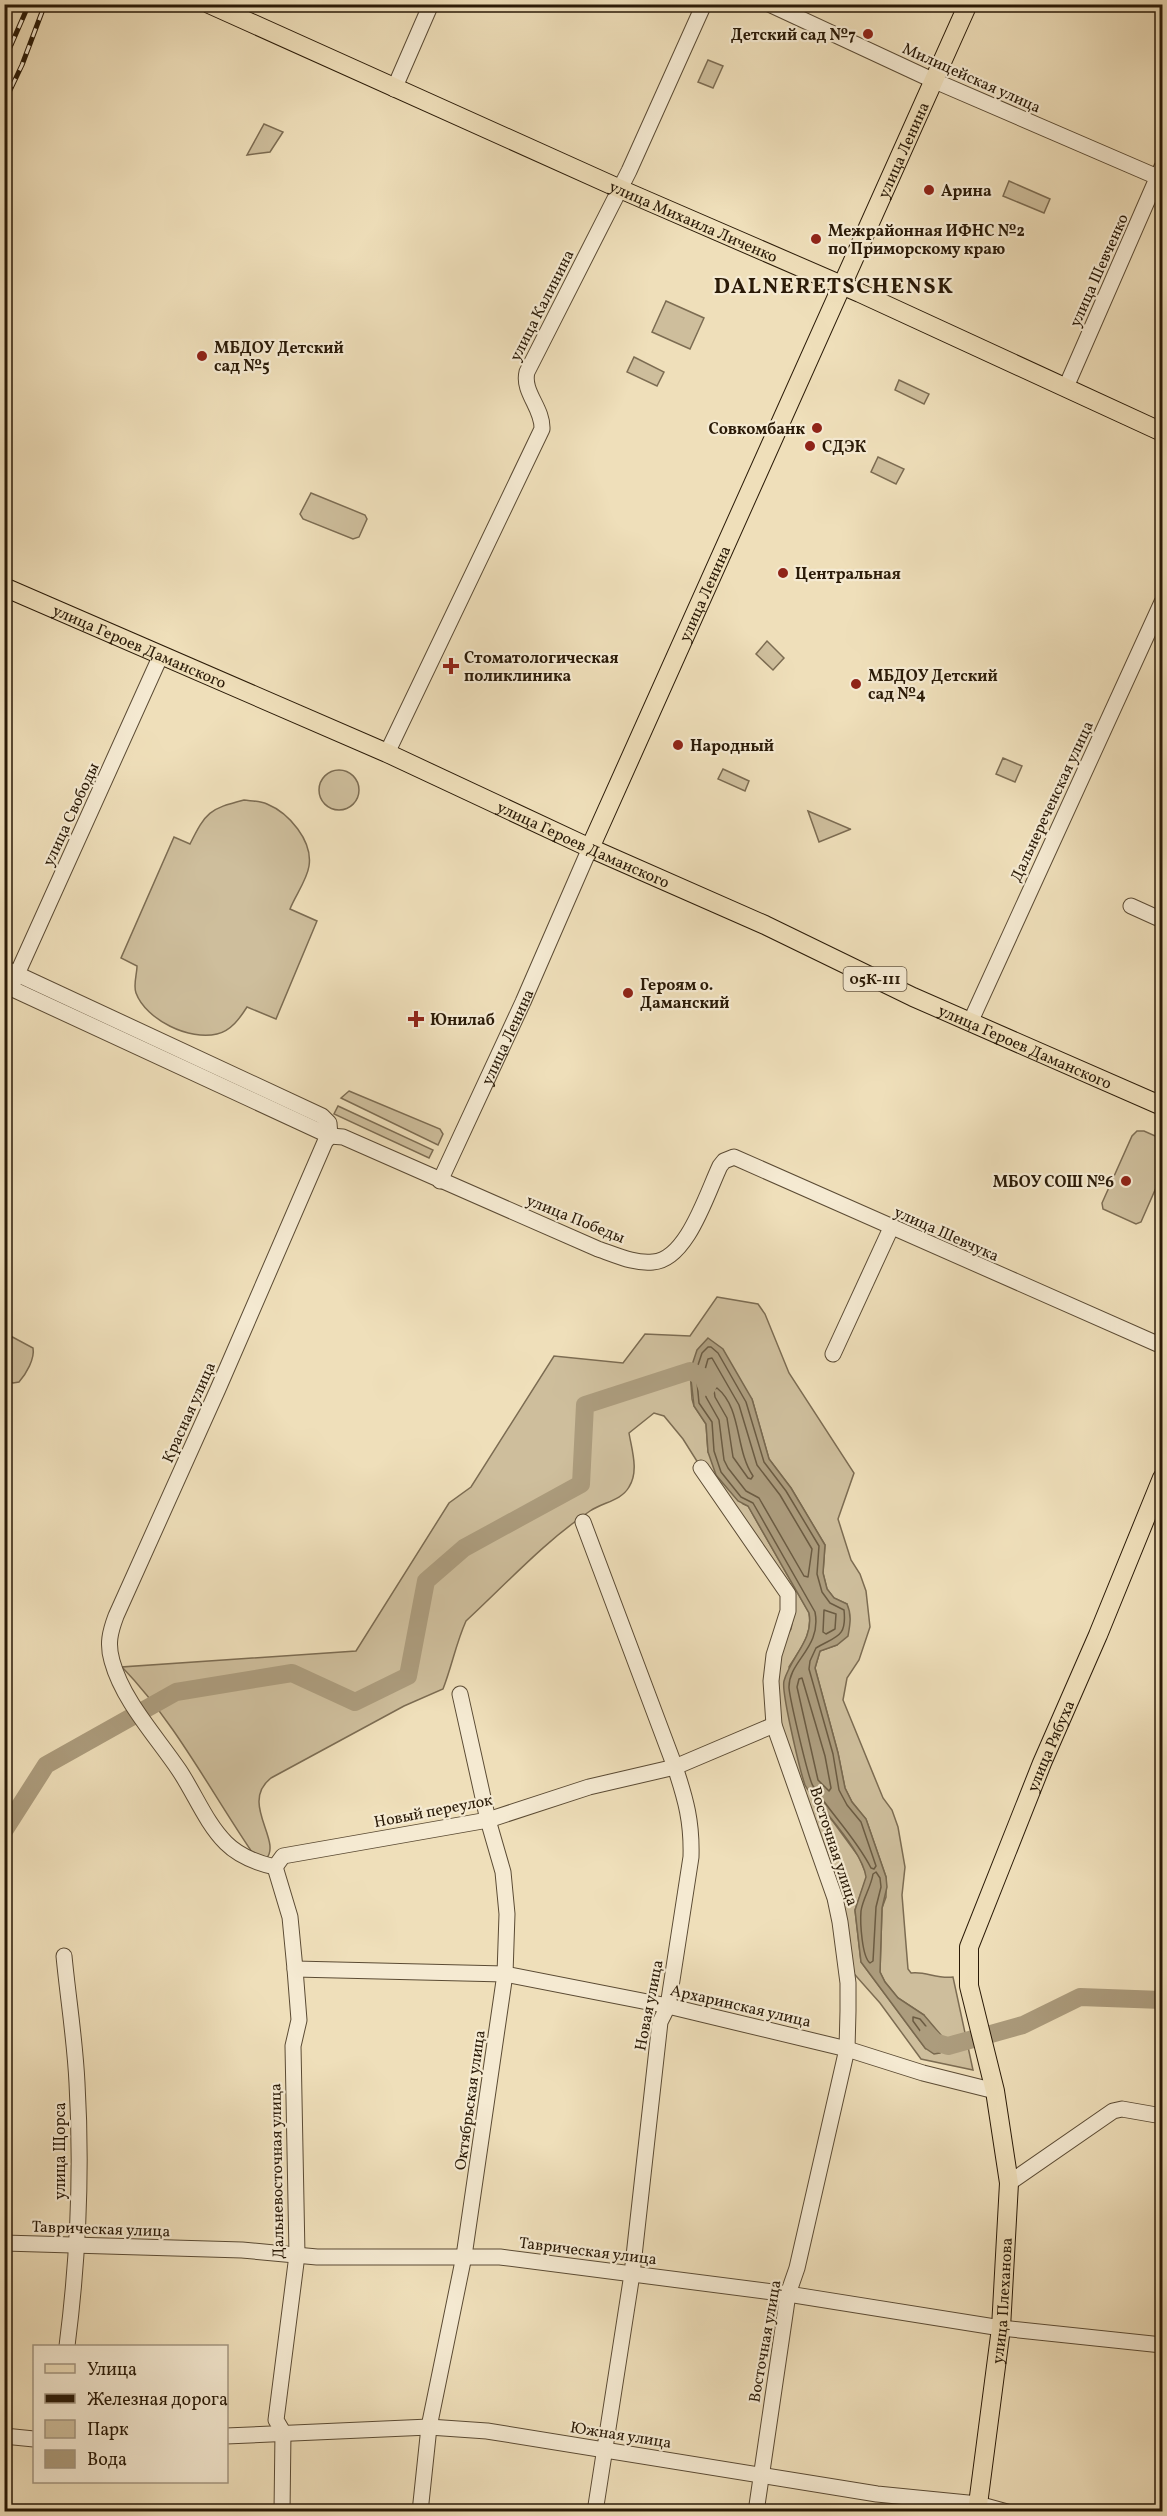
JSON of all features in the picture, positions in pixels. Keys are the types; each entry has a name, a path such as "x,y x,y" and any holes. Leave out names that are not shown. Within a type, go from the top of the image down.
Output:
{"main road":[{"name":"улица Ленина","path":"590,848 968,4"},
{"name":"улица Михаила Личенко","path":"217,8 620,189 841,285 1162,432"},
{"name":"улица Героев Даманского","path":"4,587 387,753 590,848 765,925 961,1019 1162,1106"},
{"name":"улица Рябуха","path":"989,2066 967,1972 967,1957 972,1937 1042,1763 1161,1490"},
{"name":"улица Плеханова","path":"977,2508 1000,2328 1009,2182 989,2066"}],"street":[{"path":"394,88 431,4"},
{"name":"улица Калинина","path":"387,753 542,429 540,413 526,386 527,372 620,189 704,4"},
{"name":"Милицейская улица","path":"769,4 934,80 1161,174"},
{"name":"улица Шевченко","path":"1066,387 1161,174"},
{"name":"Дальнереченская улица","path":"973,1016 1162,602"},
{"name":"улица Свободы","path":"9,979 161,655"},
{"name":"улица Ленина","path":"440,1181 523,1002 590,848"},
{"path":"1131,906 1162,920"},
{"name":"улица Победы","path":"9,979 330,1136 344,1137 598,1249 629,1259 652,1263 664,1259 683,1243 720,1166"},
{"name":"Красная улица","path":"275,1867 257,1863 226,1844 132,1703 112,1662 108,1640 325,1142 330,1136"},
{"name":"улица Шевчука","path":"720,1166 724,1161 734,1157 750,1163 891,1228 1162,1346"},
{"path":"833,1354 891,1228"},
{"name":"Восточная улица","path":"701,1468 788,1594 788,1611 774,1655 771,1681 774,1725 816,1841 838,1912 848,1983 847,2049 797,2268 788,2294 756,2511"},
{"name":"Новая улица","path":"584,1522 688,1804 692,1833 691,1857 668,2006 660,2022 632,2274 596,2511"},
{"name":"Октябрьская улица","path":"420,2511 429,2427 464,2256 505,1974 506,1894 503,1872 460,1694"},
{"name":"Новый переулок","path":"275,1867 283,1856 489,1820 589,1787 675,1767 774,1725"},
{"name":"Дальневосточная улица","path":"275,1867 290,1917 299,2020 293,2046 297,2255 276,2413 277,2426 283,2432 282,2511"},
{"name":"улица Щорса","path":"64,1956 77,2081 76,2245 67,2345"},
{"name":"Архаринская улица","path":"295,1969 505,1974 668,2006 847,2049 923,2073 994,2091"},
{"path":"1009,2182 1113,2111 1122,2109 1162,2116"},
{"name":"Таврическая улица","path":"4,2243 242,2250 317,2257 519,2258 788,2294 1000,2328 1162,2344"},
{"name":"Южная улица","path":"228,2436 429,2427 487,2431 760,2476 1007,2511"},
{"path":"4,2436 33,2439"}],"green space":[{"path":"708,60 723,66 713,88 698,82"},
{"path":"264,124 283,132 270,152 247,155"},
{"path":"1009,181 1050,199 1044,213 1003,196"},
{"path":"666,301 704,318 690,349 652,332"},
{"path":"634,357 664,372 657,386 627,372"},
{"path":"899,380 929,394 924,404 895,390"},
{"path":"878,457 904,469 896,484 871,472"},
{"path":"311,493 365,515 367,519 359,537 353,539 303,519 300,514"},
{"path":"767,641 784,658 773,670 756,654"},
{"path":"1003,758 1022,766 1015,782 996,774"},
{"path":"723,769 749,781 745,791 718,779"},
{"path":"339,770 347,771 353,776 358,782 358,798 353,804 347,809 339,810 331,809 325,804 320,798 319,790 320,782 325,776 331,771"},
{"path":"244,800 261,802 275,808 298,829 307,847 309,866 290,909 317,921 276,1019 247,1007 227,1030 217,1034 194,1034 170,1026 149,1012 141,1003 135,990 137,966 121,958 174,837 190,844 200,825 210,813 223,806"},
{"path":"808,811 850,829 851,829 819,842"},
{"path":"349,1091 440,1129 443,1134 438,1145 341,1098"},
{"path":"338,1106 433,1150 429,1158 334,1114"},
{"path":"1137,1131 1144,1131 1162,1139 1162,1174 1141,1222 1136,1224 1103,1209 1102,1203 1132,1136"},
{"path":"717,1297 758,1304 765,1314 789,1373 854,1473 838,1519 851,1560 860,1574 866,1591 870,1627 859,1660 847,1678 843,1700 883,1798 892,1810 898,1827 905,1867 902,1895 908,1969 911,1973 953,1977 973,2070 921,2059 880,2003 848,1967 774,1721 780,1647 791,1629 793,1618 783,1598 683,1439 664,1416 654,1413 629,1433 634,1474 626,1492 595,1508 573,1523 526,1563 466,1621 443,1689 404,1706 271,1778 262,1788 259,1799 260,1810 270,1851 266,1859 256,1858 177,1735 160,1711 122,1667 356,1651 449,1503 471,1487 554,1356 623,1363 645,1334 690,1336","holes":["690,1371 752,1399 769,1459 791,1488 825,1545 823,1573 827,1589 834,1598 847,1604 837,1645 820,1651 815,1668 845,1788 852,1802 866,1819 886,1877 886,1897 882,1908 880,1972 898,1998 924,2015 925,2048 861,1962 855,1910 867,1876 859,1857 823,1808 789,1667 807,1635 809,1613 748,1506 743,1504 708,1452 706,1424 694,1406"]},
{"path":"5,1333 33,1348 27,1371 19,1382 13,1383 5,1380"}],"water":[{"path":"708,1338 723,1349 752,1399 769,1459 791,1488 825,1545 823,1573 827,1589 834,1598 847,1604 849,1608 848,1636 837,1645 820,1651 815,1668 845,1788 852,1802 866,1819 886,1877 887,1887 882,1908 880,1972 898,1998 924,2015 946,2041 948,2046 940,2053 934,2054 925,2048 861,1962 855,1910 866,1877 864,1868 847,1838 805,1785 785,1700 784,1681 805,1640 810,1623 809,1613 748,1506 738,1501 716,1475 708,1452 706,1424 694,1406 690,1371 697,1350"}],"waterway":[{"path":"4,1831 46,1765 176,1692 292,1673 355,1702 408,1676 426,1581 464,1548 581,1484 585,1405 690,1371 703,1377 707,1387"},
{"path":"928,2035 935,2042 948,2046 1023,2025 1080,1997 1162,2000"}],"railway":[{"path":"4,61 29,4"},
{"path":"4,103 22,65 45,4"}],"place":[{"name":"Детский сад №7","path":"868,34"},
{"name":"Арина","path":"929,190"},
{"name":"Межрайонная ИФНС №2 по Приморскому краю","path":"816,239"},
{"name":"МБДОУ Детский сад №5","path":"202,356"},
{"name":"Совкомбанк","path":"817,428"},
{"name":"СДЭК","path":"810,446"},
{"name":"Центральная","path":"783,573"},
{"name":"Стоматологическая поликлиника","path":"451,666"},
{"name":"МБДОУ Детский сад №4","path":"856,684"},
{"name":"Народный","path":"678,745"},
{"name":"Героям о. Даманский","path":"628,993"},
{"name":"Юнилаб","path":"416,1019"},
{"name":"МБОУ СОШ №6","path":"1126,1181"}],"district":[{"name":"DALNERETSCHENSK","path":"834,285"}]}
